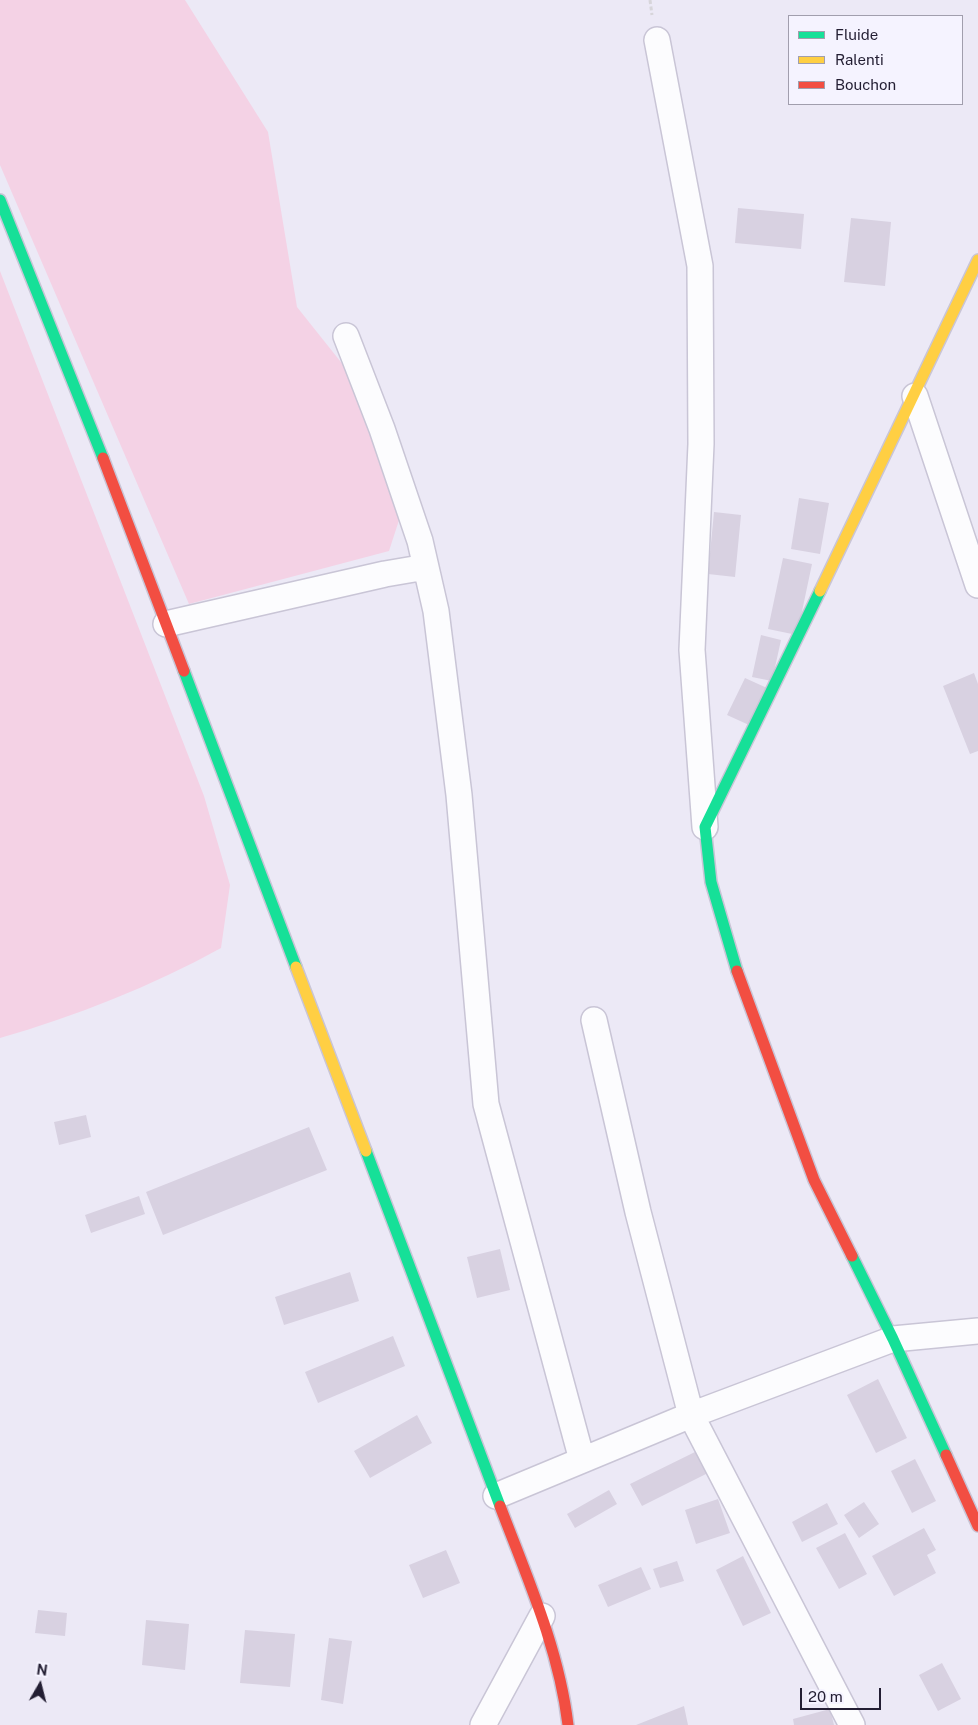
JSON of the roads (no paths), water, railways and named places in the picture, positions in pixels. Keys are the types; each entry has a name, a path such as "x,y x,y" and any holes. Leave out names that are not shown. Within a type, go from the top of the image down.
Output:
{"street":[{"path":"657,40 700,266 701,444 692,650 711,882 741,986 814,1180 893,1339 978,1526"},
{"path":"0,200 77,389 542,1616 566,1709 568,1725"},
{"path":"705,827 915,396 978,260"},
{"path":"346,336 382,429 420,541 436,611 459,795 486,1104 582,1460"},
{"path":"915,396 978,585"},
{"path":"166,624 385,574 426,567"},
{"path":"594,1020 638,1212 691,1415 852,1725"},
{"path":"496,1496 691,1415 893,1339 978,1331"},
{"path":"483,1725 542,1616"}]}
